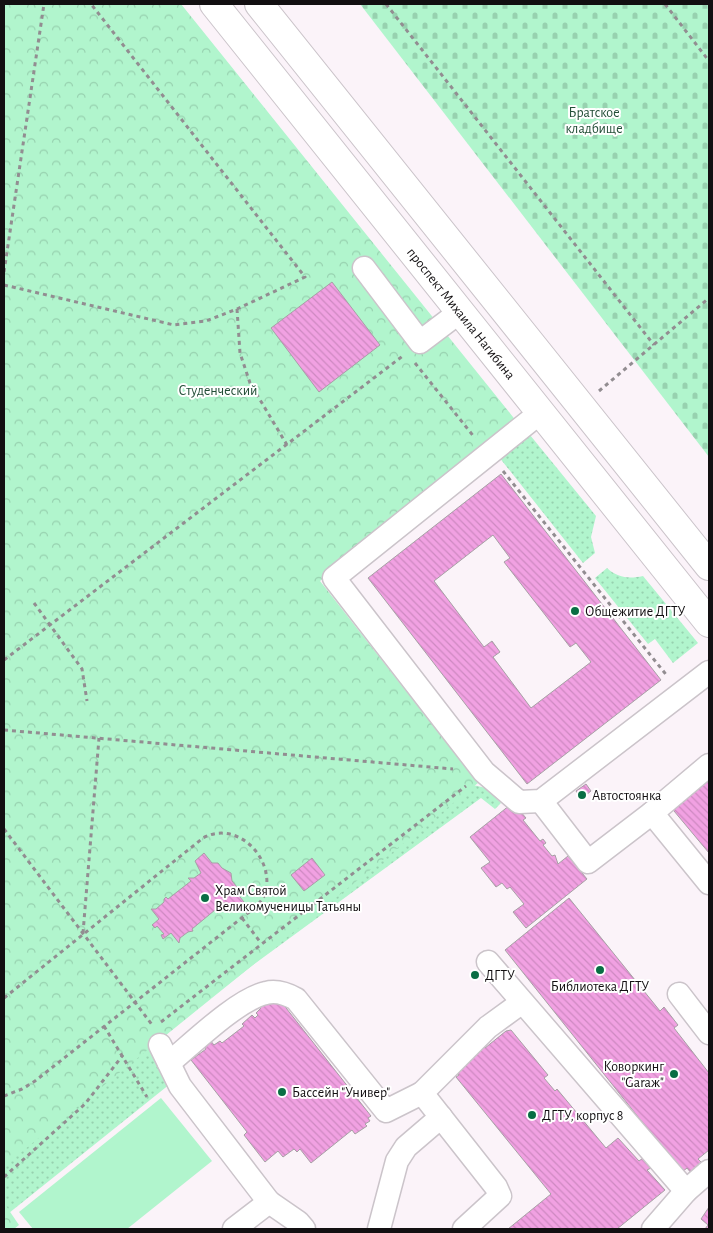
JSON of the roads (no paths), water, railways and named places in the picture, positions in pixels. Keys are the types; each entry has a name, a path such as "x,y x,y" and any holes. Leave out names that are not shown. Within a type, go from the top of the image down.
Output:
{"main road":[{"name":"проспект Михаила Нагибина","path":"214,4 709,623"},
{"path":"259,4 709,566"}],"lane":[{"path":"364,268 413,348 461,311"},
{"path":"542,412 334,578 484,772 519,802 541,802 709,672"},
{"path":"541,802 588,862 652,813 709,765"},
{"path":"652,813 709,883"},
{"path":"488,962 521,1003 686,1191"},
{"path":"304,1229 298,1222 269,1202 180,1086 164,1054 249,999 268,992 285,993 296,999 386,1111 422,1092 488,1027 521,1003"},
{"path":"679,994 709,1034"},
{"path":"422,1092 496,1187 500,1196 464,1229"},
{"path":"379,1229 397,1161 406,1147 441,1117"},
{"path":"653,1229 686,1191 709,1171"},
{"path":"234,1229 269,1202"}],"place":[{"name":"Общежитие ДГТУ","path":"575,611"},
{"name":"Автостоянка","path":"582,795"},
{"name":"Храм Святой Великомученицы Татьяны","path":"205,898"},
{"name":"Библиотека ДГТУ","path":"600,970"},
{"name":"ДГТУ","path":"475,975"},
{"name":"Коворкинг \"Gаraж\"","path":"674,1074"},
{"name":"Бассейн \"Универ\"","path":"282,1092"},
{"name":"ДГТУ, корпус 8","path":"532,1115"}],"park label":[{"name":"Братское кладбище","path":"594,120"},
{"name":"Студенческий","path":"218,390"}]}
